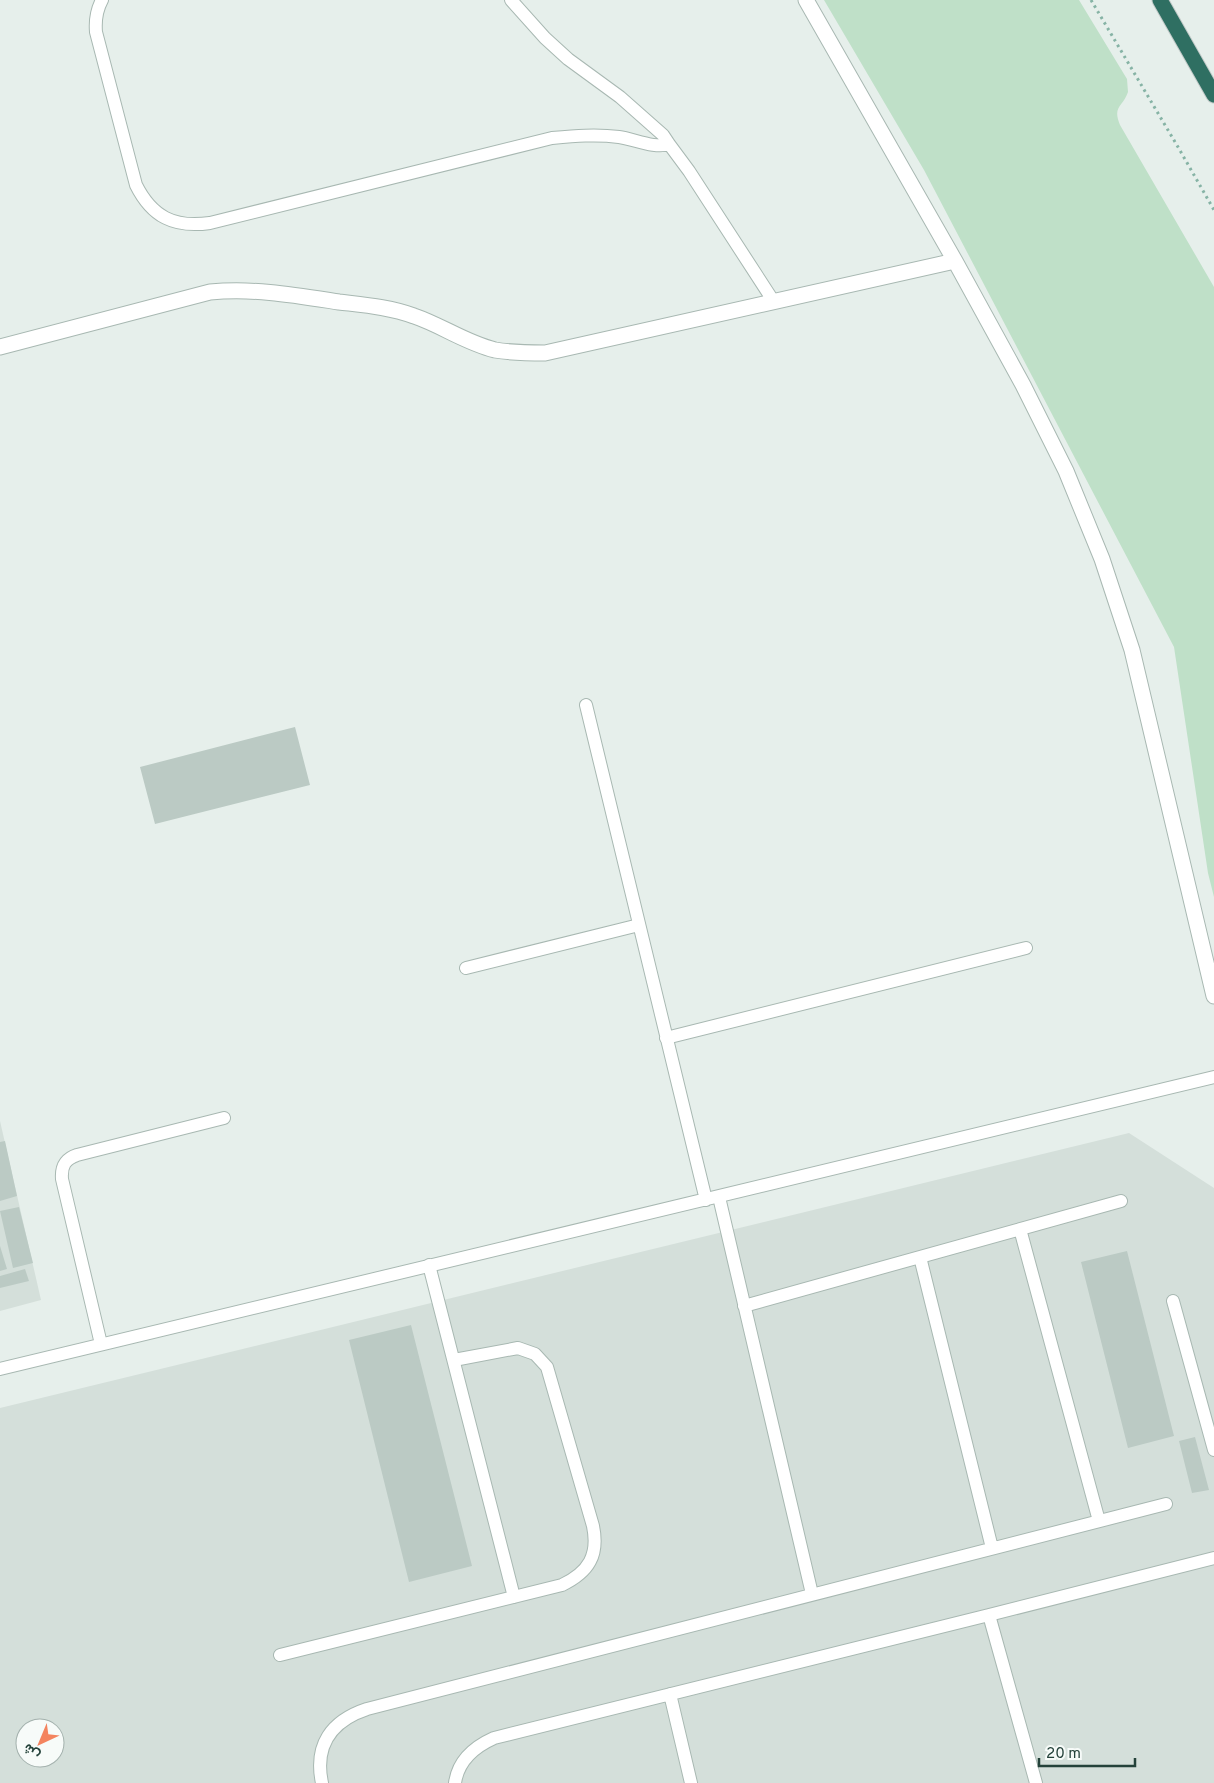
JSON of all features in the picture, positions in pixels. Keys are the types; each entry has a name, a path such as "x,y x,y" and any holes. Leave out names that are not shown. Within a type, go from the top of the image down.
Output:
{"highway":[{"path":"1160,0 1214,95"}],"street":[{"path":"806,0 955,261 1066,471 1102,559 1132,650 1214,996"},
{"path":"0,347 210,292 262,290 384,307 415,316 470,341 494,349 519,353 545,353 955,261"}],"lane":[{"path":"102,0 98,8 96,32 136,185 143,198 153,210 180,224 210,223 552,138 598,135 621,137 659,145 669,144"},
{"path":"511,0 545,38 568,59 620,97 663,135 689,171 774,302"},
{"path":"586,705 706,1200"},
{"path":"466,968 639,925"},
{"path":"666,1038 1026,948"},
{"path":"0,1369 1214,1077"},
{"path":"101,1344 62,1179 61,1171 64,1163 69,1157 77,1154 224,1118"},
{"path":"719,1197 812,1594"},
{"path":"744,1306 1121,1201"},
{"path":"1020,1229 1100,1521"},
{"path":"920,1257 992,1548"},
{"path":"429,1265 514,1597"},
{"path":"1173,1301 1214,1450"},
{"path":"280,1655 562,1585 576,1579 587,1568 593,1555 596,1541 593,1526 550,1375 542,1360 535,1354 518,1348 454,1360"},
{"path":"322,1783 319,1764 328,1734 352,1714 1166,1504"},
{"path":"455,1783 461,1765 470,1753 480,1744 494,1738 1214,1558"},
{"path":"989,1615 1036,1783"},
{"path":"670,1694 691,1783"}],"path":[{"path":"1092,0 1214,210"}],"shaded area":[{"path":"0,1121 41,1300 0,1311"},
{"path":"1129,1133 1214,1188 1214,1783 0,1783 0,1408"}],"green space":[{"path":"824,0 1079,0 1127,79 1128,92 1117,114 1120,125 1214,287 1214,897 1208,873 1174,647 924,170"}],"building":[{"path":"295,727 310,785 155,824 140,767"},
{"path":"5,1141 17,1196 0,1201 0,1142"},
{"path":"19,1207 33,1263 13,1268 0,1211"},
{"path":"0,1246 7,1269 0,1271"},
{"path":"1127,1251 1174,1436 1128,1448 1081,1262"},
{"path":"25,1269 29,1281 0,1288 0,1276"},
{"path":"411,1325 472,1566 409,1582 349,1340"},
{"path":"1195,1437 1209,1490 1192,1493 1179,1441"}]}
